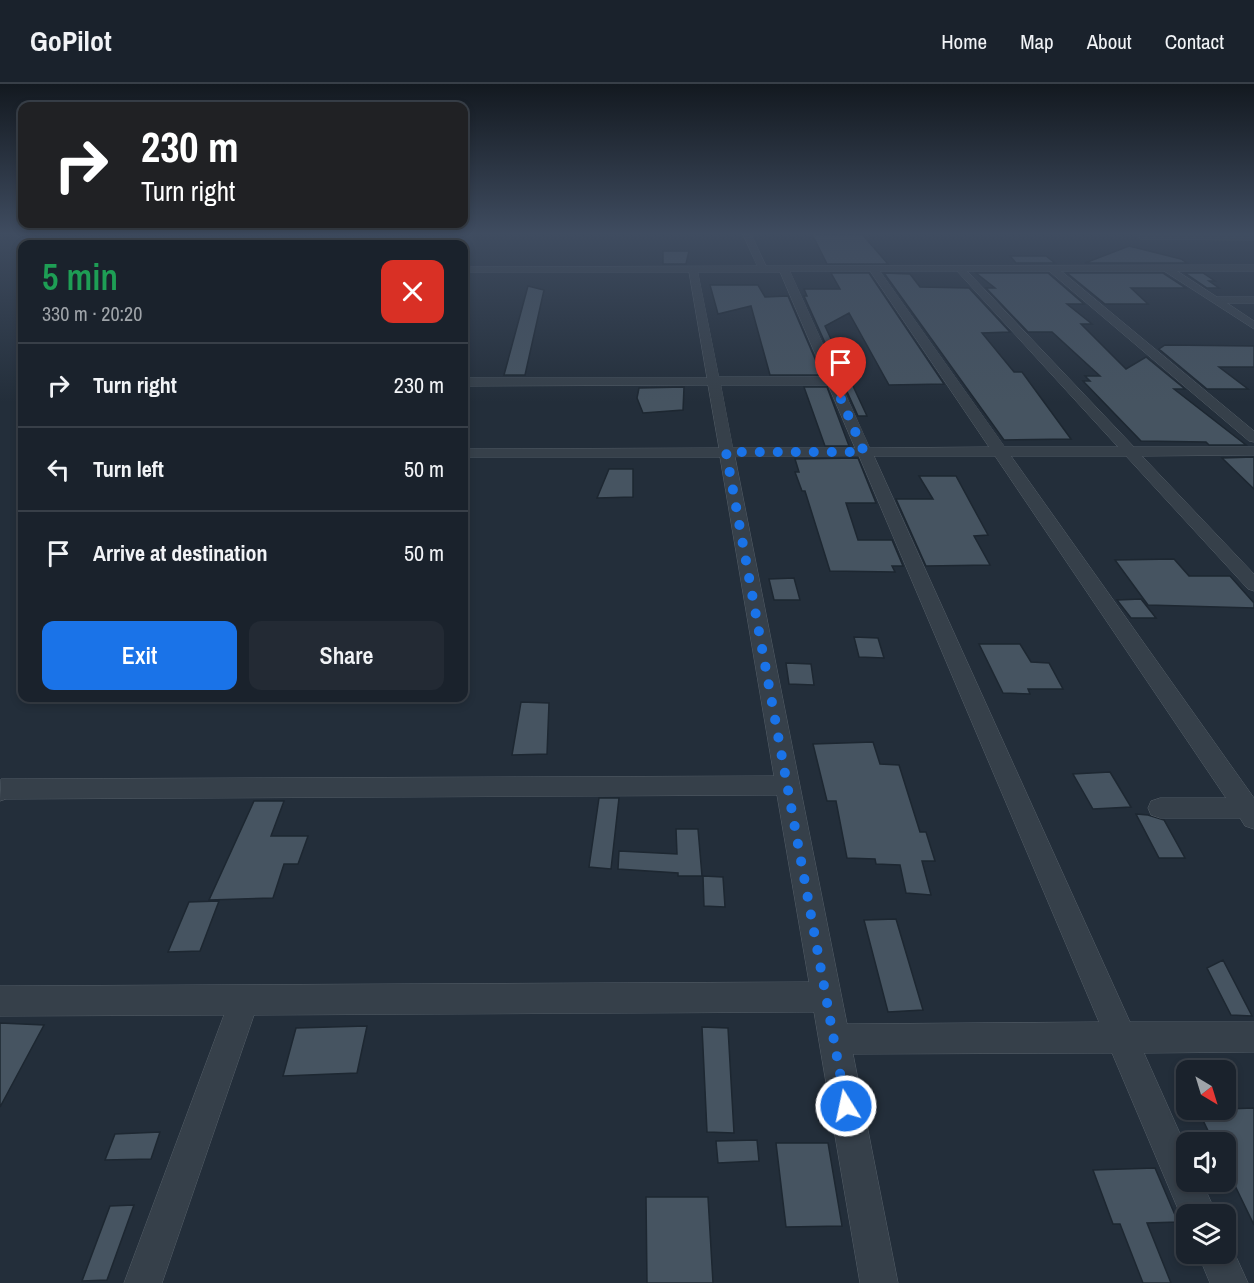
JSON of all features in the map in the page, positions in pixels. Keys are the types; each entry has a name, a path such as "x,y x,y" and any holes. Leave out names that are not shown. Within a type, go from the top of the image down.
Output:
{"street":[{"path":"697,290 879,1283"},
{"path":"784,290 833,381 1194,1204"},
{"path":"888,290 1251,811"},
{"path":"979,290 1254,585"},
{"path":"1077,290 1254,438"},
{"path":"1199,290 1254,326"},
{"path":"1214,300 1254,300"},
{"path":"468,382 833,381"},
{"path":"468,453 1254,451"},
{"path":"0,791 1,789 787,784"},
{"path":"1160,808 1251,811"},
{"path":"0,1001 826,997"},
{"path":"143,1283 243,1000"},
{"path":"834,1039 1254,1037"},
{"path":"1220,1264 1229,1283"}],"building":[{"path":"527,290 544,290 525,375 504,375"},
{"path":"711,290 761,290 765,297 788,296 822,375 770,375 751,306 718,314"},
{"path":"804,290 880,290 944,384 889,385 849,313 825,326 867,416 858,416 804,296 807,296"},
{"path":"896,290 971,290 1010,332 982,333 1014,372 1022,372 1071,439 1004,440"},
{"path":"988,290 1068,290 1084,304 1067,304 1092,324 1081,324 1126,369 1146,357 1185,389 1174,389 1246,445 1141,441 1083,381 1090,381 1085,376 1100,376 1052,332 1028,332"},
{"path":"1088,290 1133,290 1148,304 1105,304"},
{"path":"1165,345 1254,346 1254,367 1219,367 1248,389 1207,389 1159,349"},
{"path":"684,387 683,410 643,413 637,398 639,388"},
{"path":"804,387 827,387 849,446 825,446"},
{"path":"1254,457 1254,489 1222,458"},
{"path":"858,458 876,503 846,503 858,540 892,540 903,566 892,566 895,572 830,571 805,491 802,491 795,472 799,472 795,459"},
{"path":"609,469 633,469 633,497 597,498"},
{"path":"919,476 956,476 988,535 974,536 990,565 926,566 896,499 933,499"},
{"path":"1174,559 1189,576 1230,576 1254,603 1254,608 1148,605 1115,560"},
{"path":"794,578 800,600 774,600 769,579"},
{"path":"1141,599 1156,618 1131,618 1117,600"},
{"path":"854,637 878,638 884,658 859,657"},
{"path":"979,644 1020,644 1031,662 1049,663 1063,689 1028,689 1030,694 1003,693"},
{"path":"786,663 811,664 814,685 789,684"},
{"path":"521,702 549,703 547,754 512,755"},
{"path":"873,742 880,764 899,765 920,832 926,832 935,861 922,861 931,895 906,893 900,865 876,864 875,859 847,858 836,801 827,801 813,744"},
{"path":"1110,772 1131,807 1093,809 1073,774"},
{"path":"599,798 619,798 611,869 589,867"},
{"path":"254,801 284,801 271,836 308,836 298,864 284,864 273,898 209,900"},
{"path":"1136,814 1164,820 1185,858 1159,858"},
{"path":"676,829 698,829 702,876 678,876 678,873 618,869 619,851 677,854"},
{"path":"703,876 723,877 725,907 704,906"},
{"path":"219,901 200,951 168,952 189,902"},
{"path":"896,919 923,1010 888,1012 864,920"},
{"path":"1223,960 1252,1016 1231,1015 1207,968"},
{"path":"0,1023 44,1025 0,1107"},
{"path":"367,1026 357,1073 283,1076 296,1028"},
{"path":"702,1027 728,1028 734,1133 707,1132"},
{"path":"1254,1108 1254,1225 1236,1188 1236,1132 1209,1132 1203,1120 1236,1120 1236,1109"},
{"path":"160,1132 151,1159 105,1160 115,1134"},
{"path":"757,1140 759,1161 718,1163 716,1141"},
{"path":"776,1143 828,1143 842,1226 786,1227"},
{"path":"1155,1168 1176,1222 1147,1223 1171,1283 1143,1283 1120,1224 1113,1224 1093,1170"},
{"path":"646,1197 708,1197 713,1283 647,1283"},
{"path":"134,1205 107,1280 82,1281 110,1206"}],"route":[{"path":"841,399 864,452 726,452 846,1106"}]}
